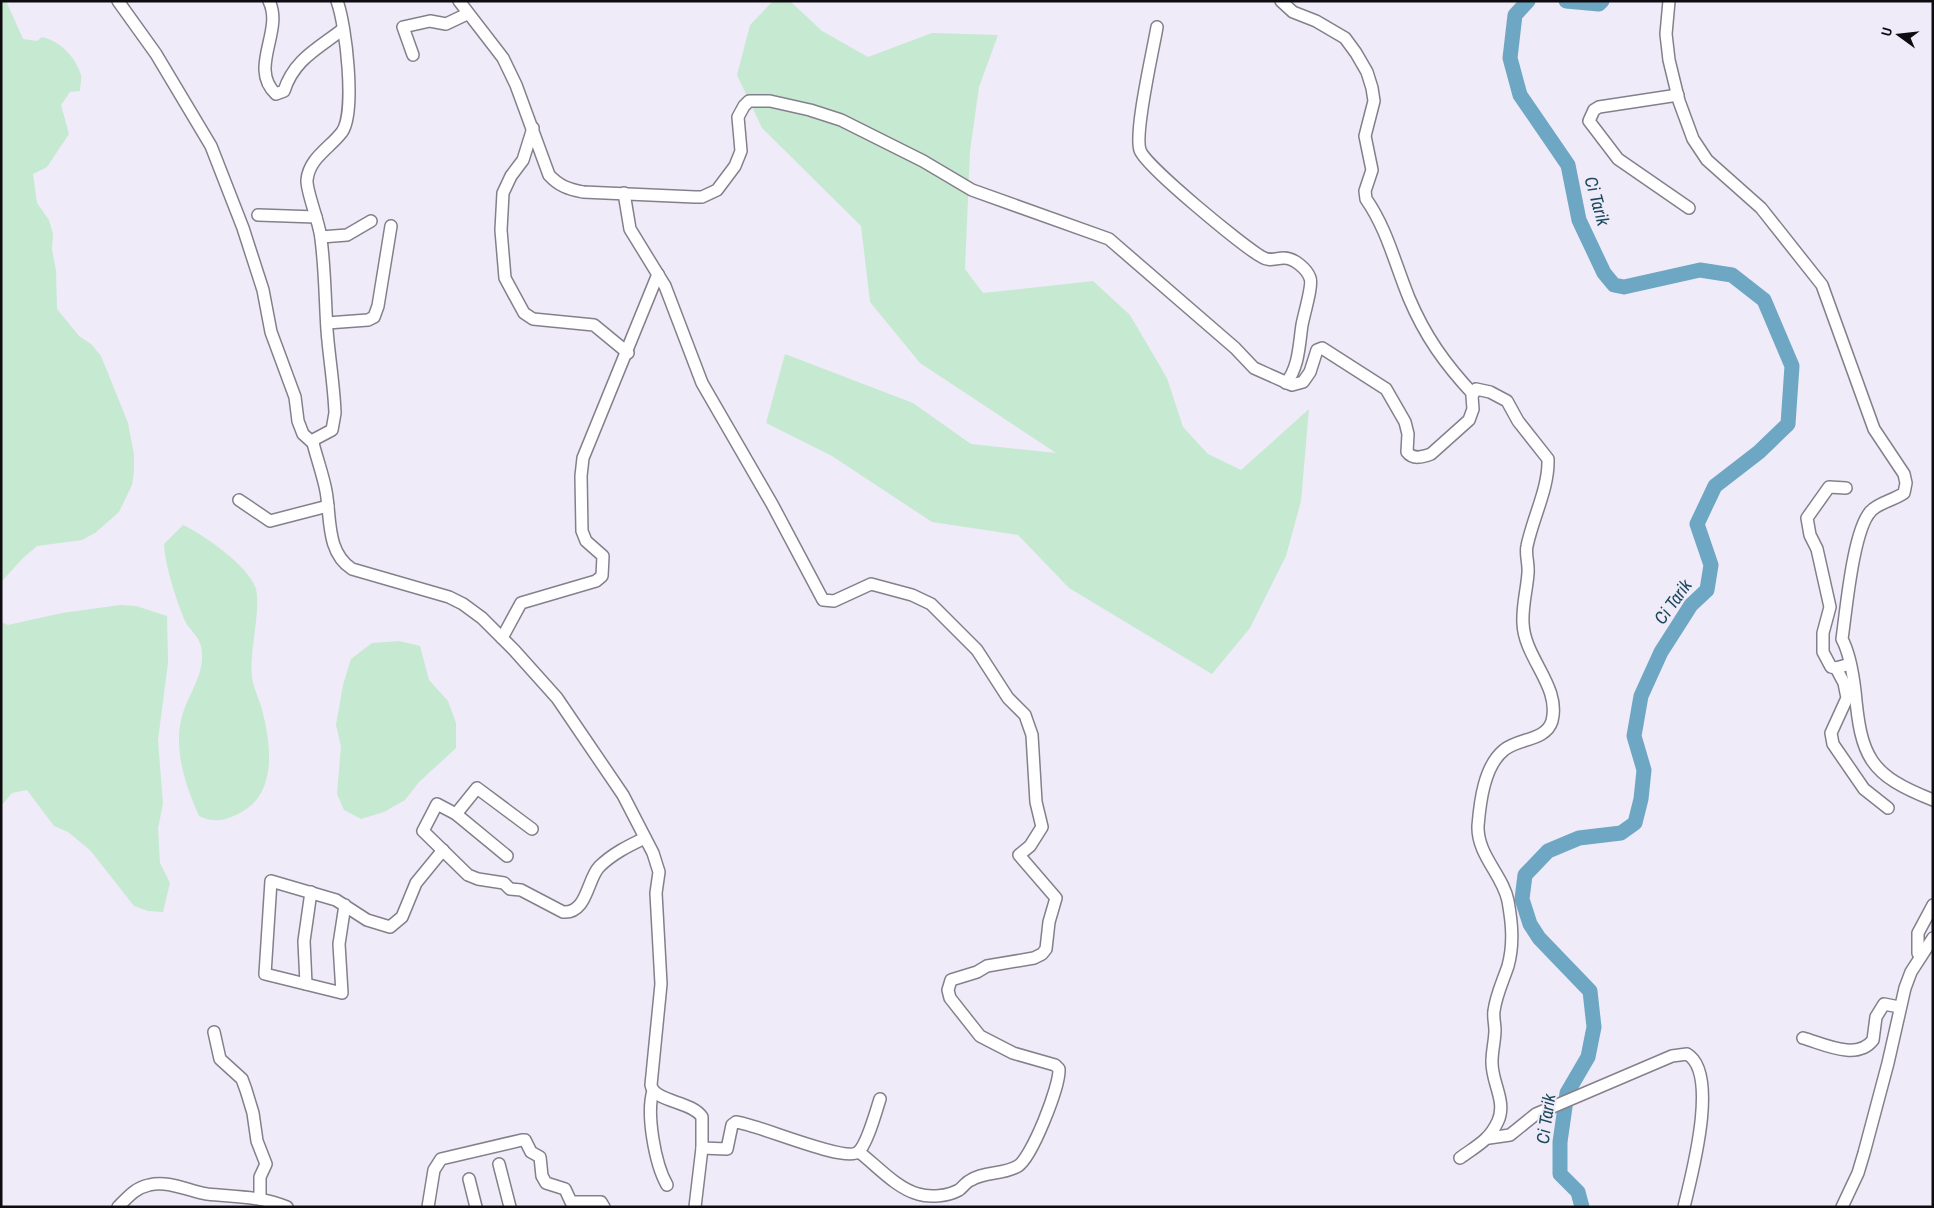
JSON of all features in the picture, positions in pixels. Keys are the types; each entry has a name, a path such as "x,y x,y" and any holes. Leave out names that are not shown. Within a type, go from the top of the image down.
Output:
{"street":[{"path":"118,1 156,54 211,146 243,228 263,290 271,332 295,397 298,421 303,434 313,443 324,481 333,542 347,565 359,571 433,592 463,604 502,638 557,698 575,721 632,810 644,838 653,853 659,872 656,892 661,984 654,1037 651,1085 653,1091 649,1109 659,1165 667,1185"},
{"path":"269,1 271,28 264,70 270,88 276,94 284,91 292,73 318,45 343,29"},
{"path":"313,443 315,439 328,433 334,422 321,237 307,185 309,172 321,152 343,130 350,103 343,29 338,1"},
{"path":"459,1 467,14 503,58 533,128 549,175 559,185 583,192 694,197 710,194 724,184 741,151 737,126 738,117 744,106 755,100 770,101 810,110 841,120 923,161 972,190 1109,240 1235,348 1251,366 1296,385 1306,380 1317,350 1323,349 1386,389 1405,422 1408,434 1408,454 1417,457 1431,454 1469,420 1473,409 1472,394 1440,357 1424,330 1409,297 1391,247 1366,198 1365,191 1372,170 1365,136 1374,102 1367,72 1345,38 1316,21 1293,12 1281,1"},
{"path":"1669,1 1666,34 1669,60 1678,95 1693,139 1707,160 1761,208 1822,285 1838,322 1874,429 1904,474 1906,488 1904,493 1895,500 1871,511 1863,523 1846,607 1842,639 1854,679 1859,728 1868,754 1884,776 1900,786 1933,800"},
{"path":"413,55 403,26 430,21 446,24 467,14"},
{"path":"1157,27 1138,137 1143,157 1182,194 1251,249 1268,260 1291,259 1306,270 1311,278 1311,289 1306,301 1297,358 1292,375 1286,382"},
{"path":"1678,95 1600,107 1594,110 1589,121 1618,159 1689,208"},
{"path":"533,128 524,160 510,176 503,193 501,230 505,278 524,313 533,319 594,325 628,353"},
{"path":"624,193 630,229 665,286 702,383 772,504 823,600 834,601 871,584 912,595 931,604 977,650 1008,698 1029,723 1035,760 1036,802 1042,826 1030,846 1019,855 1056,898 1049,922 1046,949 1038,957 987,966 977,972 955,978 951,980 949,994 980,1036 1012,1053 1055,1065 1060,1072 1035,1143 1024,1162 1007,1170 984,1174 970,1180 960,1190 938,1195 918,1194 904,1188 859,1152"},
{"path":"258,215 316,217"},
{"path":"321,237 347,235 371,221"},
{"path":"327,323 368,320 374,317 378,306 391,226"},
{"path":"502,638 521,603 596,581 602,576 604,556 586,540 582,531 581,469 595,425 628,353 658,274"},
{"path":"1472,394 1476,389 1482,389 1507,401 1518,421 1548,459 1546,478 1526,548 1529,570 1523,621 1527,642 1552,694 1554,710 1550,727 1545,733 1512,745 1503,751 1493,763 1487,778 1478,828 1490,867 1507,898 1512,931 1508,967 1501,981 1494,1010 1495,1029 1492,1071 1500,1099 1501,1111 1488,1138"},
{"path":"1846,488 1829,487 1806,518 1810,535 1817,549 1830,607 1822,643 1828,664 1836,668 1844,683 1847,698 1830,733 1833,744 1864,789 1888,808"},
{"path":"239,500 270,521 328,506"},
{"path":"1830,607 1846,607"},
{"path":"1836,668 1850,664"},
{"path":"456,814 477,788 532,829"},
{"path":"507,856 456,814 437,804 423,831 468,875 478,879 504,883 510,889 521,890 558,910 569,913 578,907 594,874 612,854 644,838"},
{"path":"344,905 340,944 342,993 265,974 271,881 336,900 344,905 367,920 390,927 402,917 416,883 443,850"},
{"path":"306,984 304,941 310,892"},
{"path":"1922,954 1918,953 1918,933 1933,905"},
{"path":"1842,1207 1858,1173 1864,1153 1888,1063 1899,1007 1911,972 1933,938"},
{"path":"1803,1038 1844,1050 1860,1050 1873,1040 1876,1017 1884,1004 1899,1007"},
{"path":"214,1032 220,1059 242,1079 250,1099 257,1140 266,1164 260,1177 260,1199"},
{"path":"1460,1158 1488,1138 1510,1134 1533,1116 1543,1111 1677,1054 1691,1056 1698,1069 1701,1084 1702,1119 1694,1166 1684,1207"},
{"path":"653,1091 699,1113 703,1121 696,1207"},
{"path":"859,1152 880,1099"},
{"path":"702,1148 727,1149 732,1125 736,1122 844,1154 849,1155 859,1152"},
{"path":"428,1207 434,1170 441,1159 525,1140 531,1152 540,1158 542,1176 546,1183 564,1189 571,1202 601,1202 604,1207"},
{"path":"500,1164 510,1207"},
{"path":"469,1179 476,1207"},
{"path":"118,1207 134,1191 159,1183 205,1194 260,1199 287,1207"},
{"path":"938,1195 940,1207"}],"green space":[{"path":"1,1 6,1 23,39 37,41 42,37 55,42 71,56 81,75 80,91 70,92 61,105 69,134 47,167 33,174 37,203 49,220 53,234 52,250 56,270 57,309 79,336 91,344 101,356 128,423 134,455 134,471 132,485 119,512 95,533 82,540 37,546 2,581 1,586"},
{"path":"773,1 790,1 822,31 868,57 932,33 998,35 979,87 970,151 965,269 983,293 1093,281 1130,315 1167,378 1183,427 1208,454 1241,470 1309,409 1301,501 1286,556 1250,628 1212,674 1069,588 1018,535 932,522 832,456 766,423 785,354 913,403 971,444 1056,453 920,363 870,302 861,226 762,128 737,75 750,25"},
{"path":"183,525 213,543 236,561 252,580 256,589 257,609 252,656 252,677 265,720 269,766 266,781 260,794 251,805 238,814 218,820 209,820 199,816 182,769 180,757 179,732 181,720 200,673 202,663 199,640 187,624 166,562 164,544"},
{"path":"120,605 136,606 167,616 168,663 158,740 163,804 158,828 160,863 170,883 163,912 148,911 134,906 90,850 68,832 54,826 27,790 12,793 1,806 1,622 8,625 62,613"},
{"path":"399,641 420,646 429,680 448,701 456,723 456,748 419,782 405,800 384,812 361,819 344,810 337,794 341,746 336,725 343,685 351,659 372,643"}],"waterway":[{"name":"Ci Tarik","path":"1528,1 1515,15 1510,58 1520,95 1568,165 1579,220 1604,273 1614,285 1624,287 1700,270 1732,275 1764,300 1792,366 1788,424 1759,452 1715,486 1697,524 1711,565 1707,590 1691,605 1661,652 1641,696 1634,736 1644,770 1641,799 1635,823 1621,833 1579,838 1548,851 1525,875 1522,899 1530,924 1539,938 1590,991 1594,1027 1588,1057 1567,1093 1560,1142 1560,1174 1578,1192 1582,1207"},
{"name":"Ci Tarik","path":"1566,1 1599,4 1602,1"}]}
